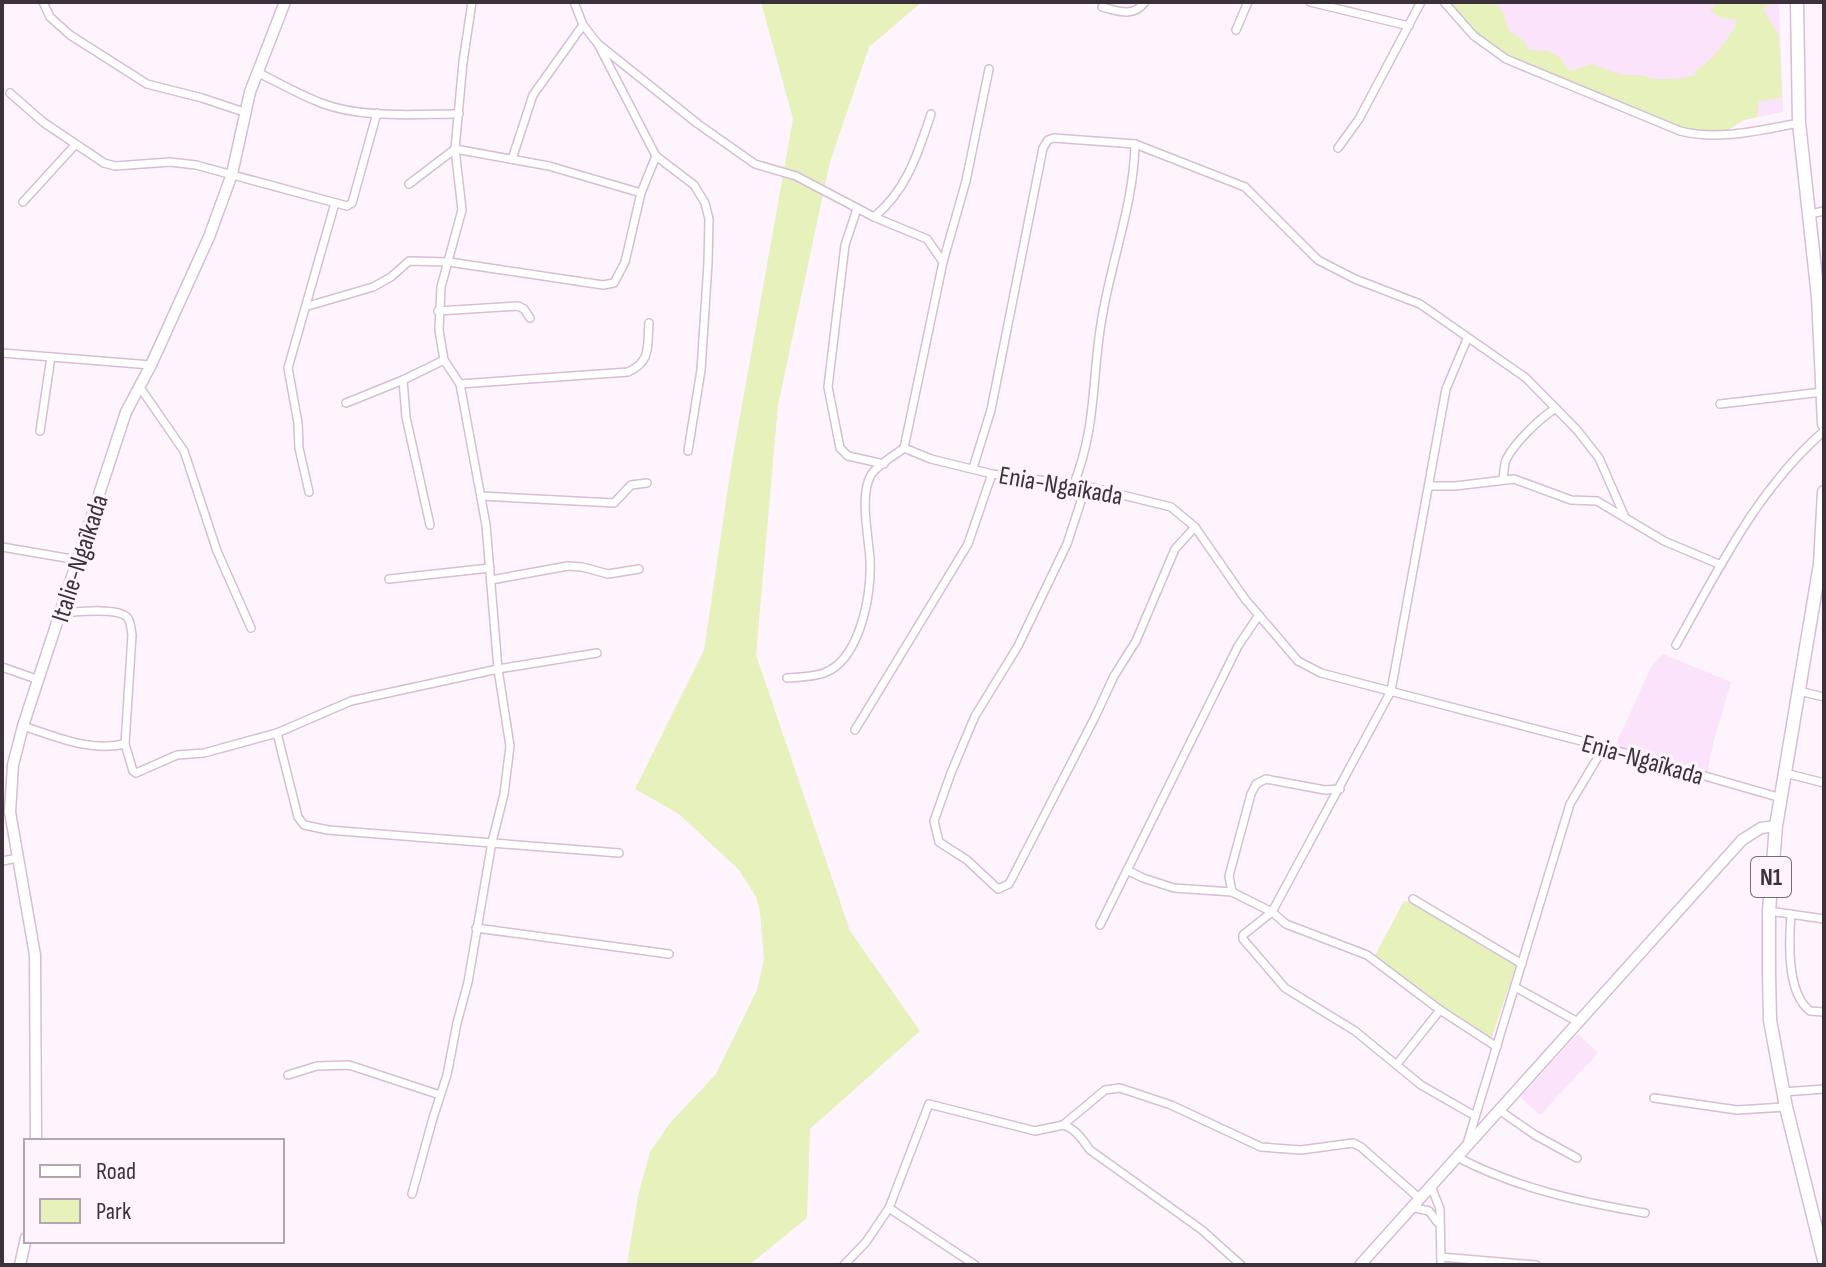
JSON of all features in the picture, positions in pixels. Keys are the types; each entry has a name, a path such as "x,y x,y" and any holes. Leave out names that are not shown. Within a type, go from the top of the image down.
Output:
{"highway":[{"path":"1797,2 1799,123 1818,297 1824,424"},
{"name":"N1","path":"1823,1255 1786,1107 1770,1020 1769,911 1776,826 1820,564 1824,492"}],"street":[{"path":"43,2 50,17 70,35 147,84 244,112"},
{"name":"Italie-Ngaîkada","path":"36,1139 35,955 18,858 6,811 13,765 126,412 151,365 209,237 232,174 244,112 285,2"},
{"path":"412,1194 468,982 492,842 504,794 510,746 498,669 481,496 460,384 444,360 438,311 441,287 462,210 455,149 472,2"},
{"path":"574,2 583,25 598,44 656,156 694,185 705,203 709,219 708,263 701,370 688,451"},
{"path":"1102,7 1133,12 1145,2"},
{"path":"1236,30 1248,2"},
{"path":"1310,2 1409,26"},
{"path":"1338,148 1359,119 1421,2"},
{"path":"1444,2 1474,36 1506,59 1680,131 1710,136 1799,123"},
{"path":"512,159 533,95 583,25"},
{"path":"598,44 698,124 755,164 796,176 857,209 927,239 943,262"},
{"path":"787,678 823,674 839,665 861,628 871,562 866,526 867,487 871,474 904,448 943,262 966,181 989,69"},
{"path":"259,73 323,104 377,113 459,114"},
{"path":"10,93 75,145 104,163 115,166 170,162 232,174 350,206 377,113"},
{"path":"874,217 890,204 905,181 917,157 931,114"},
{"path":"973,468 991,410 1043,148 1048,140 1054,138 1135,144 1245,187 1318,260 1355,279 1420,304 1526,378 1577,430 1599,458 1624,515"},
{"path":"1073,486 1084,460 1092,423 1102,316 1131,190 1135,144"},
{"path":"23,202 75,145"},
{"path":"409,184 455,149 549,166 641,193"},
{"path":"308,306 373,287 391,277 409,261 449,262 603,285 614,283 625,262 641,193 656,156"},
{"path":"309,492 299,448 288,368 335,203"},
{"path":"857,209 845,245 828,387 840,448 848,456 884,464"},
{"path":"1810,214 1824,211"},
{"path":"438,311 518,306 530,318"},
{"path":"460,384 628,372 640,367 646,358 649,323"},
{"path":"1467,339 1446,389 1391,691 1272,912 1243,935 1245,944 1285,988 1355,1031 1421,1085 1475,1116"},
{"path":"2,353 151,365"},
{"path":"40,431 51,357"},
{"path":"346,403 444,360"},
{"path":"403,380 406,417 430,525"},
{"path":"139,386 184,451 217,551 251,628"},
{"path":"1720,404 1822,392"},
{"path":"1503,479 1506,461 1519,442 1556,408"},
{"path":"1676,645 1721,565 1768,492 1802,450 1824,431"},
{"name":"Enia-Ngaîkada","path":"904,448 931,459 992,474 1086,486 1171,507 1195,527 1259,615 1298,661 1321,673 1604,747 1781,798"},
{"path":"855,730 968,544 992,474"},
{"path":"1429,486 1480,484 1503,479 1527,483 1571,500 1597,501 1664,541 1721,565"},
{"path":"481,496 614,503 631,485 647,483"},
{"path":"1086,486 1067,544 1018,646 975,716 934,821 939,842 967,860 998,889 1009,884 1114,676 1136,641 1175,549 1195,527"},
{"path":"2,547 78,560"},
{"path":"491,580 568,566 608,574 639,569"},
{"path":"389,579 490,568"},
{"path":"62,613 113,611 129,620 132,635 125,744 136,773 177,755 204,753 277,733 351,701 498,669 597,653"},
{"path":"1100,925 1238,646 1259,615"},
{"path":"2,667 39,680"},
{"path":"1799,691 1824,697"},
{"path":"23,726 84,745 108,748 125,744"},
{"path":"277,733 298,817 304,825 328,830 619,853"},
{"path":"1467,1146 1570,804 1604,747"},
{"path":"1785,773 1824,783"},
{"path":"1232,892 1229,876 1256,784 1266,779 1325,790 1340,789"},
{"path":"1360,1265 1742,840 1761,828 1776,826"},
{"path":"2,861 18,858"},
{"path":"1127,870 1174,888 1232,892 1272,912 1286,924 1367,955 1440,1010 1497,1047"},
{"path":"1413,899 1522,964"},
{"path":"1769,911 1824,919"},
{"path":"1791,914 1789,956 1800,997 1810,1011 1824,1012"},
{"path":"476,928 669,954"},
{"path":"1515,987 1578,1022"},
{"path":"1397,1064 1440,1010"},
{"path":"288,1075 337,1064 440,1095"},
{"path":"844,1265 866,1242 889,1208 929,1104 1035,1131 1063,1125 1105,1090 1120,1088 1171,1105 1261,1147 1301,1150 1353,1143 1419,1198"},
{"path":"1783,1092 1824,1089"},
{"path":"1654,1098 1737,1110 1786,1107"},
{"path":"1499,1110 1535,1135 1577,1158"},
{"path":"1063,1125 1080,1135 1090,1150 1202,1230 1241,1265"},
{"path":"1457,1157 1490,1174 1536,1189 1645,1213"},
{"path":"1431,1186 1440,1209 1441,1261 1536,1265"},
{"path":"1411,1207 1429,1211 1439,1225"},
{"path":"889,1208 975,1265"},
{"path":"20,1265 25,1243"}],"shaded area":[{"path":"1444,2 1779,2 1783,112 1744,120 1726,131 1666,120 1616,105"},
{"path":"1663,654 1731,682 1707,774 1615,746 1652,665"},
{"path":"1578,1034 1598,1053 1540,1115 1520,1097"}],"green space":[{"path":"761,2 922,2 869,47 830,162 778,405 756,655 850,931 920,1031 810,1129 807,1218 749,1265 627,1265 638,1196 650,1152 670,1123 716,1074 757,990 764,959 756,897 739,870 679,814 635,789 704,650 732,461 793,119"},
{"path":"1444,2 1493,2 1503,12 1509,30 1525,42 1528,50 1548,51 1561,58 1568,70 1591,64 1622,75 1676,79 1695,75 1695,71 1719,50 1737,22 1735,19 1720,18 1710,10 1718,2 1772,2 1763,9 1779,36 1782,97 1758,102 1758,117 1744,120 1726,131 1697,134 1505,57 1478,39"},
{"path":"1404,901 1426,905 1518,960 1491,1040 1466,1027 1373,959"}]}
